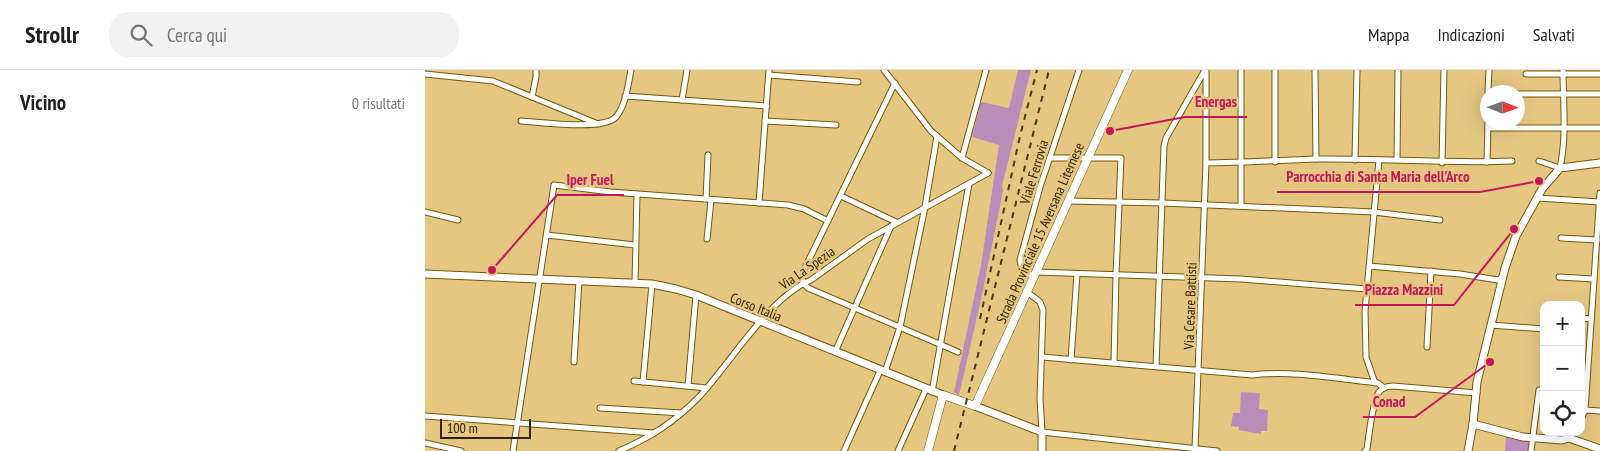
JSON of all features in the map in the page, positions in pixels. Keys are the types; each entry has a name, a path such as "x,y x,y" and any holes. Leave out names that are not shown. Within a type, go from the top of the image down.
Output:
{"main road":[{"name":"Strada Provinciale 15 Aversana Liternese","path":"975,406 1128,70"},
{"name":"Corso Italia","path":"943,396 975,406"},
{"path":"928,451 943,396"}],"street":[{"path":"532,97 536,70"},
{"path":"521,121 563,125 608,123 615,118 622,108 631,70"},
{"path":"682,100 687,70"},
{"path":"884,70 937,136 961,158 986,70"},
{"name":"Viale Ferrovia","path":"1034,274 1024,271 1020,266 1020,260 1050,158 1079,70"},
{"path":"1156,366 1163,152 1166,138 1206,70"},
{"name":"Via Cesare Battisti","path":"1195,449 1206,163 1206,70"},
{"path":"1241,70 1241,206"},
{"path":"1275,70 1275,162"},
{"path":"1315,70 1316,159"},
{"path":"1355,160 1357,70"},
{"path":"1397,160 1399,70"},
{"path":"1442,162 1444,70"},
{"path":"1488,85 1489,70"},
{"path":"1467,451 1473,424 1477,382 1503,277 1516,236 1542,189 1560,168 1563,157 1563,72"},
{"path":"1526,74 1563,72 1600,74"},
{"path":"759,203 769,73 858,82"},
{"path":"425,74 493,80 598,124"},
{"path":"895,83 802,274 803,283 808,288 958,352"},
{"path":"1525,94 1600,94"},
{"path":"625,96 767,106"},
{"path":"765,121 836,125"},
{"path":"1525,126 1600,128"},
{"path":"1487,162 1488,130"},
{"path":"844,451 882,372 900,328 925,207 937,136"},
{"path":"707,239 708,155"},
{"name":"Via La Spezia","path":"619,451 667,426 707,388 760,322 789,293 811,280 868,238 988,174 961,158"},
{"path":"1050,158 1121,158 1115,276 1114,362"},
{"path":"1206,163 1275,162 1316,159 1442,162 1512,161"},
{"path":"1375,382 1366,357 1365,310 1379,160"},
{"path":"1539,161 1560,168 1600,163"},
{"path":"898,451 929,390 941,344 969,184"},
{"path":"513,451 555,186 708,200 788,205 804,209 828,221"},
{"path":"1600,193 1585,410 1600,411"},
{"path":"635,284 637,194"},
{"path":"835,352 893,224 841,196"},
{"path":"1538,198 1600,202"},
{"path":"1067,201 1204,204 1374,212 1440,220"},
{"path":"425,212 458,220"},
{"path":"547,235 635,246"},
{"path":"1561,238 1597,240"},
{"path":"1369,266 1431,271 1498,280 1503,277"},
{"path":"1427,347 1431,271"},
{"name":"Corso Italia","path":"425,274 652,284 676,289 696,295 943,396"},
{"path":"1034,274 1260,280 1367,289"},
{"path":"1071,360 1077,274"},
{"path":"1559,277 1593,281 1600,284"},
{"path":"574,362 579,282"},
{"path":"643,382 652,284"},
{"path":"1026,291 1042,305 1042,451"},
{"path":"688,386 696,295"},
{"path":"1585,318 1591,318"},
{"path":"1491,325 1540,329"},
{"path":"1042,357 1252,375 1266,373 1375,382 1384,388"},
{"path":"634,381 707,388"},
{"path":"1365,451 1367,449 1374,408 1379,392 1384,388 1393,386 1477,393"},
{"path":"1531,451 1539,390"},
{"name":"Corso Italia","path":"975,406 1043,432"},
{"path":"600,408 681,412"},
{"path":"425,416 655,433"},
{"path":"1473,424 1508,434 1532,437 1563,440 1572,436 1599,450"},
{"path":"1043,432 1217,451"},
{"path":"425,443 461,451"}],"shaded area":[{"path":"1018,70 1031,70 1002,186 1003,191 982,295 959,395 954,392 981,265 999,145 972,137 981,102 1009,108"},
{"path":"1241,392 1260,393 1259,409 1268,410 1267,431 1261,431 1261,434 1239,430 1239,427 1231,426 1233,413 1240,413"},
{"path":"1506,435 1529,441 1529,451 1505,451"}],"railway":[{"path":"980,319 1020,136 1037,70"},
{"path":"954,451 1049,70"}],"place":[{"name":"Energas","path":"1110,131"},
{"name":"Parrocchia di Santa Maria dell'Arco","path":"1539,181"},
{"name":"Piazza Mazzini","path":"1514,229"},
{"name":"Iper Fuel","path":"492,270"},
{"name":"Conad","path":"1490,362"}]}
